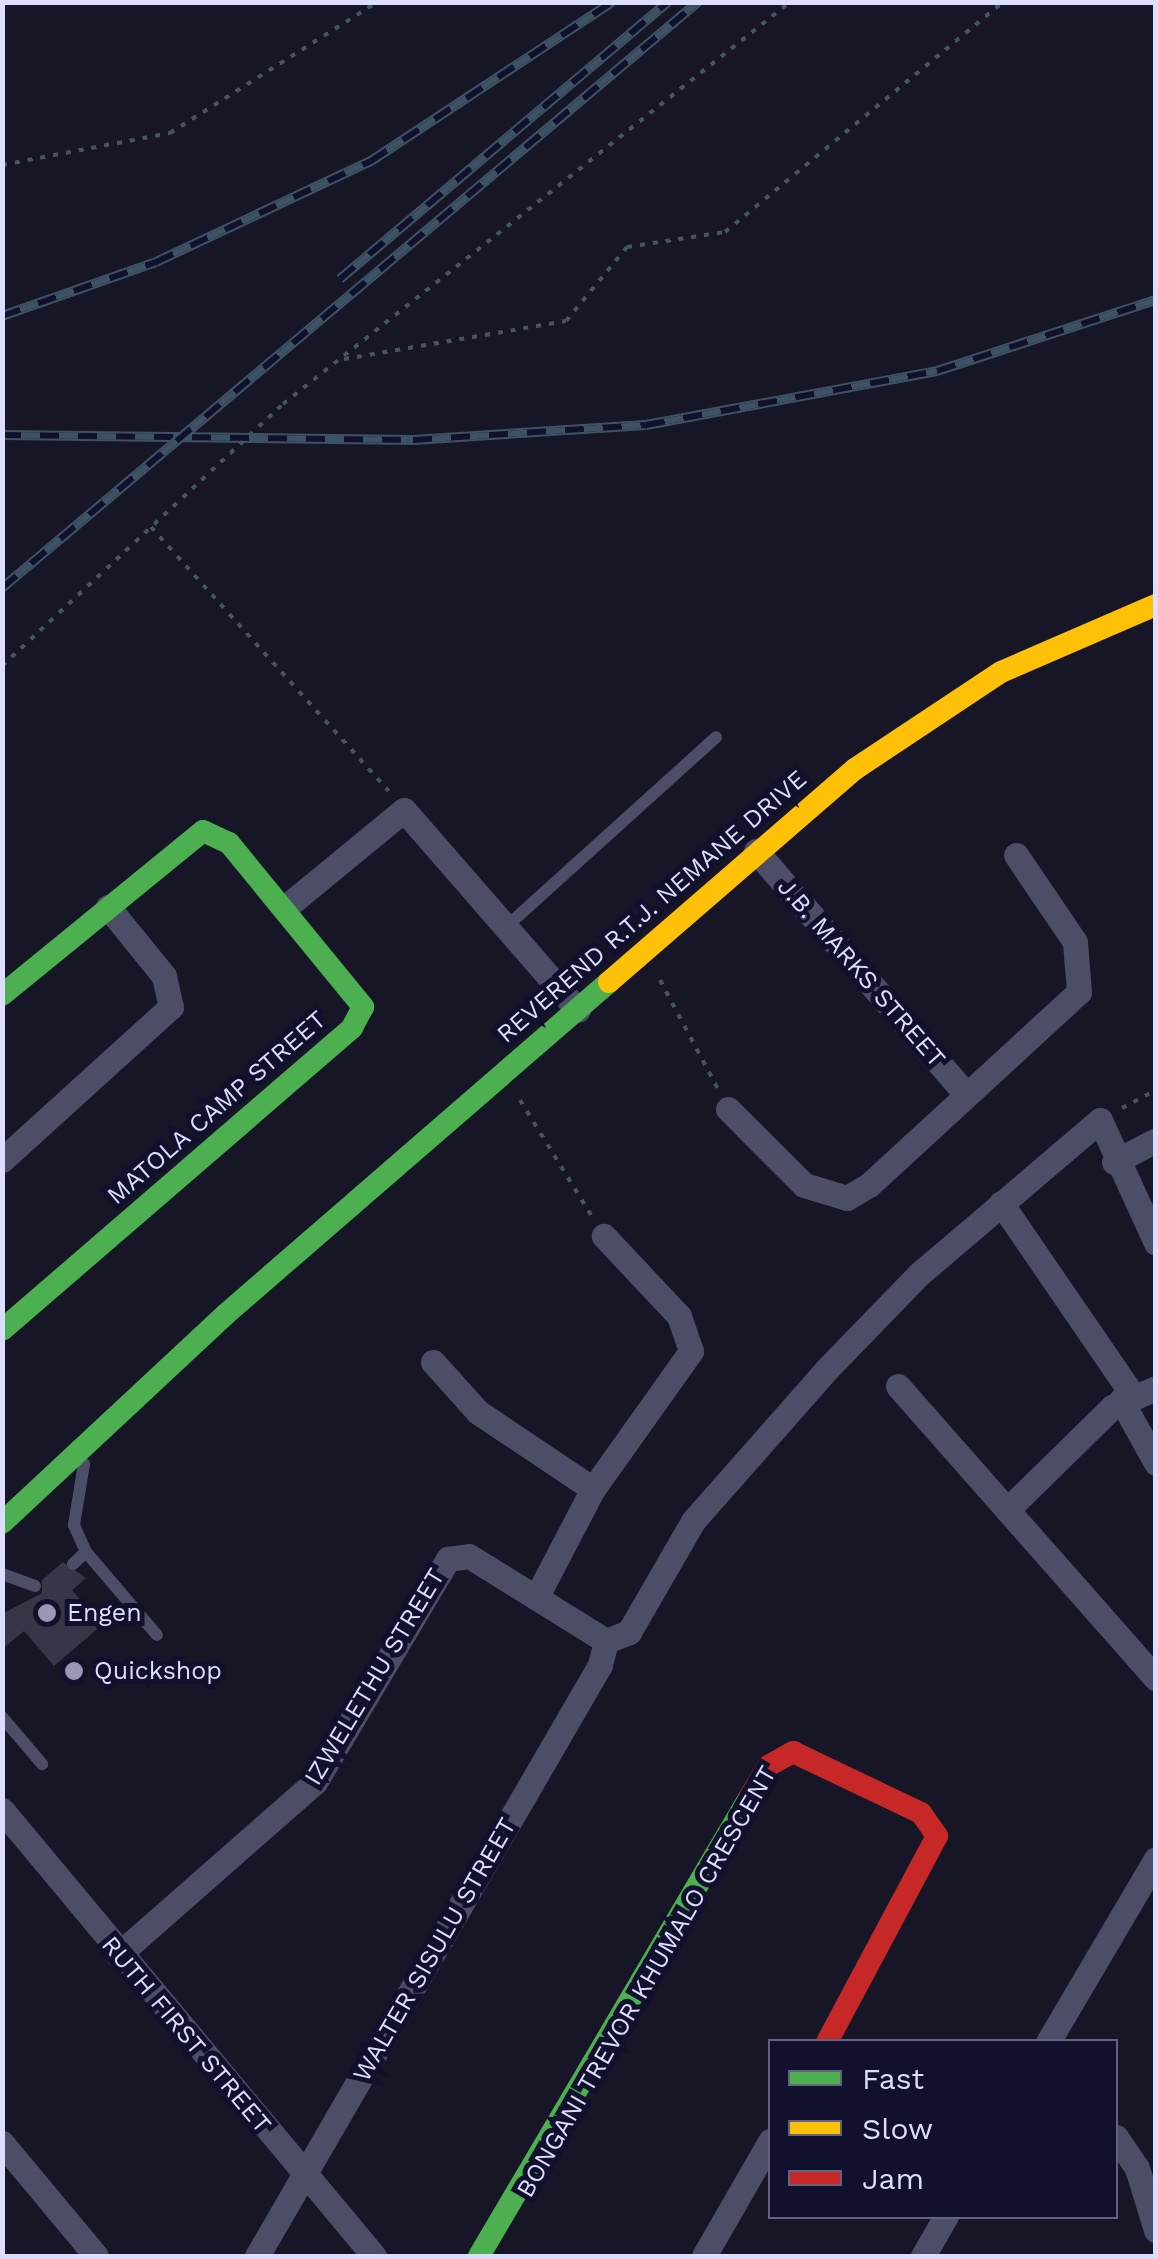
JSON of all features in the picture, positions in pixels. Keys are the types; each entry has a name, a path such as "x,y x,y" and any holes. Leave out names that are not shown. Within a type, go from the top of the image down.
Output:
{"street":[{"name":"REVEREND R.T.J. NEMANE DRIVE","path":"2,1523 88,1447 226,1314 756,851 932,713 1156,604"},
{"path":"2,995 203,831 229,842 287,906 404,810 578,1010"},
{"name":"J.B. MARKS STREET","path":"756,851 966,1094"},
{"path":"728,1108 790,1176 847,1198 1069,1006 1084,976 1075,942 1016,855"},
{"name":"MATOLA CAMP STREET","path":"2,1330 360,1019 357,990 287,906"},
{"path":"2,1160 170,1007 164,976 108,907"},
{"path":"606,1641 628,1632 739,1464 918,1274 1100,1120 1114,1162 1156,1243"},
{"path":"1114,1162 1156,1140"},
{"path":"1000,1203 1136,1394 1156,1463"},
{"path":"538,1594 593,1489 691,1351 678,1316 604,1236"},
{"name":"REVEREND R.T.J. NEMANE DRIVE","path":"2,1487 226,1314"},
{"path":"433,1362 478,1412 593,1489"},
{"path":"898,1386 1156,1679"},
{"path":"1007,1510 1136,1394"},
{"name":"IZWELETHU STREET","path":"118,1955 315,1782 443,1562 469,1556 538,1594 606,1641"},
{"name":"WALTER SISULU STREET","path":"257,2256 600,1665 606,1641"},
{"name":"BONGANI TREVOR KHUMALO CRESCENT","path":"479,2256 768,1766 792,1752 921,1814 937,1836 829,2039"},
{"name":"RUTH FIRST STREET","path":"2,1810 118,1955 374,2256"},
{"path":"1050,2039 1156,1859"},
{"path":"1118,2140 1137,2168 1156,2230"},
{"path":"2,2143 96,2256"},
{"path":"704,2256 768,2144"},
{"path":"923,2256 944,2219"}],"lane":[{"path":"506,927 716,737"},
{"path":"88,1447 74,1514 86,1552 157,1634"},
{"path":"74,1564 86,1552"},
{"path":"2,1574 35,1586"},
{"path":"2,1717 42,1764"}],"path":[{"path":"2,165 170,133 377,2"},
{"path":"2,666 340,360 790,2"},
{"path":"340,360 566,320 627,247 725,232 1003,2"},
{"path":"151,528 404,810"},
{"path":"644,950 728,1108"},
{"path":"502,1072 604,1236"},
{"path":"1100,1120 1156,1090"}],"building":[{"path":"63,1562 86,1578 72,1590 102,1625 54,1666 24,1631 2,1649 2,1614 42,1593 42,1580"}],"railway":[{"path":"2,316 156,262 371,161 612,2"},
{"path":"340,279 668,2"},
{"path":"2,588 698,2"},
{"path":"2,435 413,440 646,425 937,371 1156,300"}],"traffic: fast":[{"path":"2,995 203,831 229,843 363,1007 352,1028 2,1330"},
{"path":"2,1523 226,1314 609,982"},
{"path":"479,2256 749,1798"}],"traffic: slow":[{"path":"609,982 855,769 1001,672 1156,605"}],"traffic: jam":[{"path":"749,1798 768,1766 793,1752 921,1813 937,1836 829,2039"}],"place":[{"name":"Engen","path":"47,1613"},
{"name":"Quickshop","path":"74,1671"}]}
